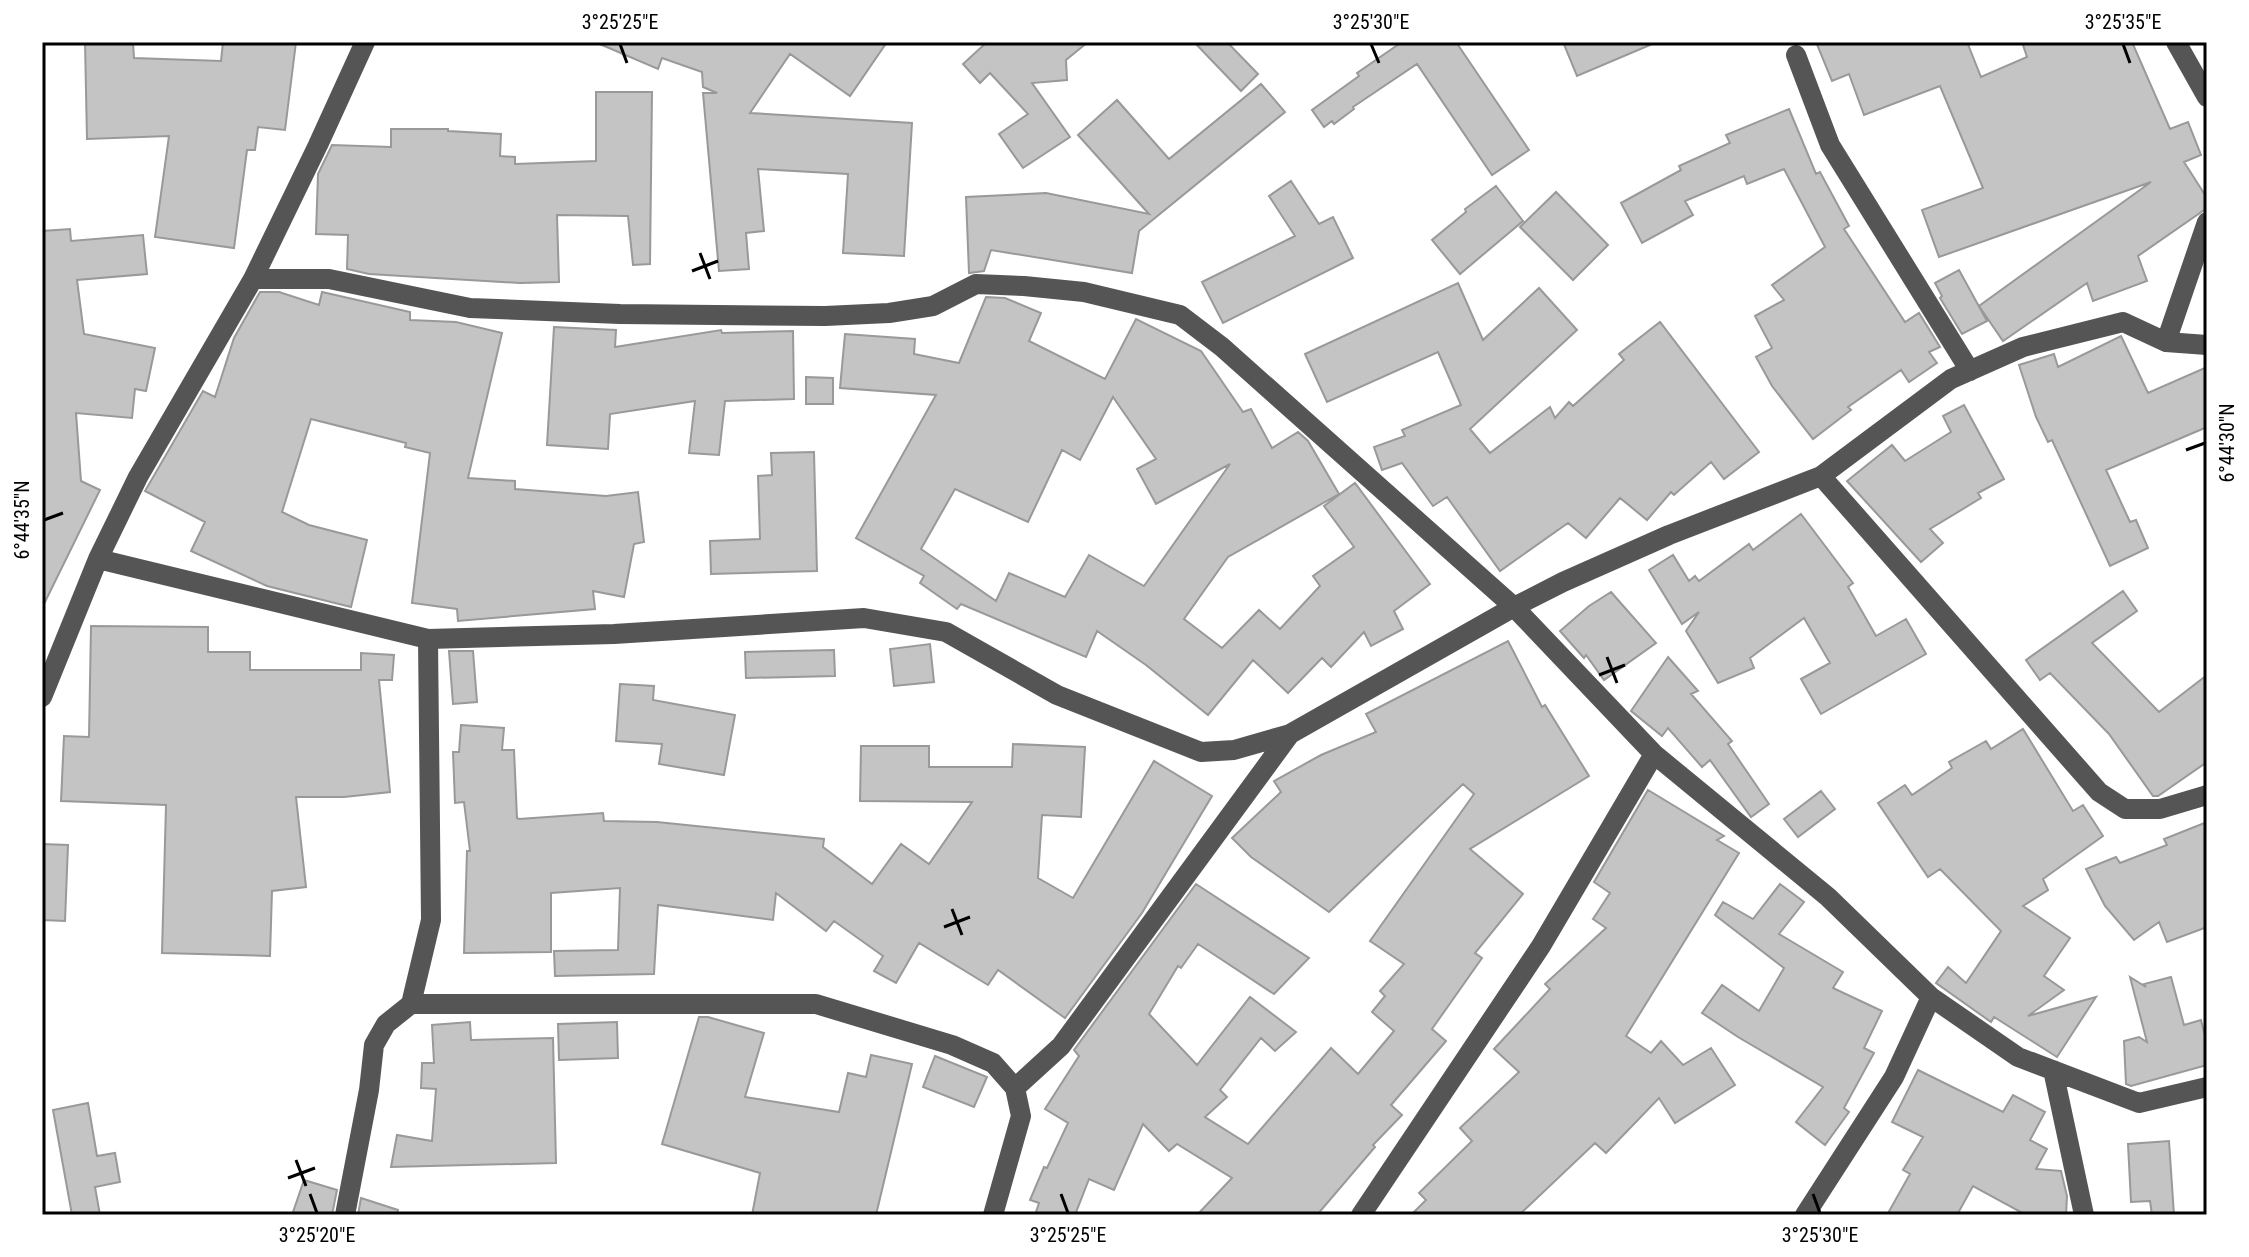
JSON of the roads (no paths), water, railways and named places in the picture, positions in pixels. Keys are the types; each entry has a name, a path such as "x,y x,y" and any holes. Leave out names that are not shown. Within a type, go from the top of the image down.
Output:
{"street":[{"path":"42,697 98,559 138,477 253,279 365,42"},
{"path":"2176,42 2207,97"},
{"path":"1796,55 1830,145 1970,371"},
{"path":"2166,342 2207,222"},
{"path":"253,279 329,279 470,308 620,314 825,316 889,313 933,306 976,284 1084,292 1180,315 1222,347 1514,607 1654,754 1828,897 1931,997 2018,1057 2139,1103 2207,1087"},
{"path":"98,559 428,639 614,634 864,618 946,632 1057,695 1201,752 1234,750 1290,734 1514,607 1669,535 1821,476 1951,379 2023,347 2123,322 2166,342 2207,345"},
{"path":"1821,476 2099,792 2125,809 2160,809 2207,795"},
{"path":"345,1215 369,1090 374,1045 386,1024 411,1004 431,920 428,639"},
{"path":"1015,1088 1061,1046 1290,734"},
{"path":"1361,1215 1541,946 1654,754"},
{"path":"1805,1215 1894,1077 1931,997"},
{"path":"411,1004 816,1004 952,1045 993,1063 1015,1088 1021,1116 993,1215"},
{"path":"2053,1070 2084,1215"}]}
